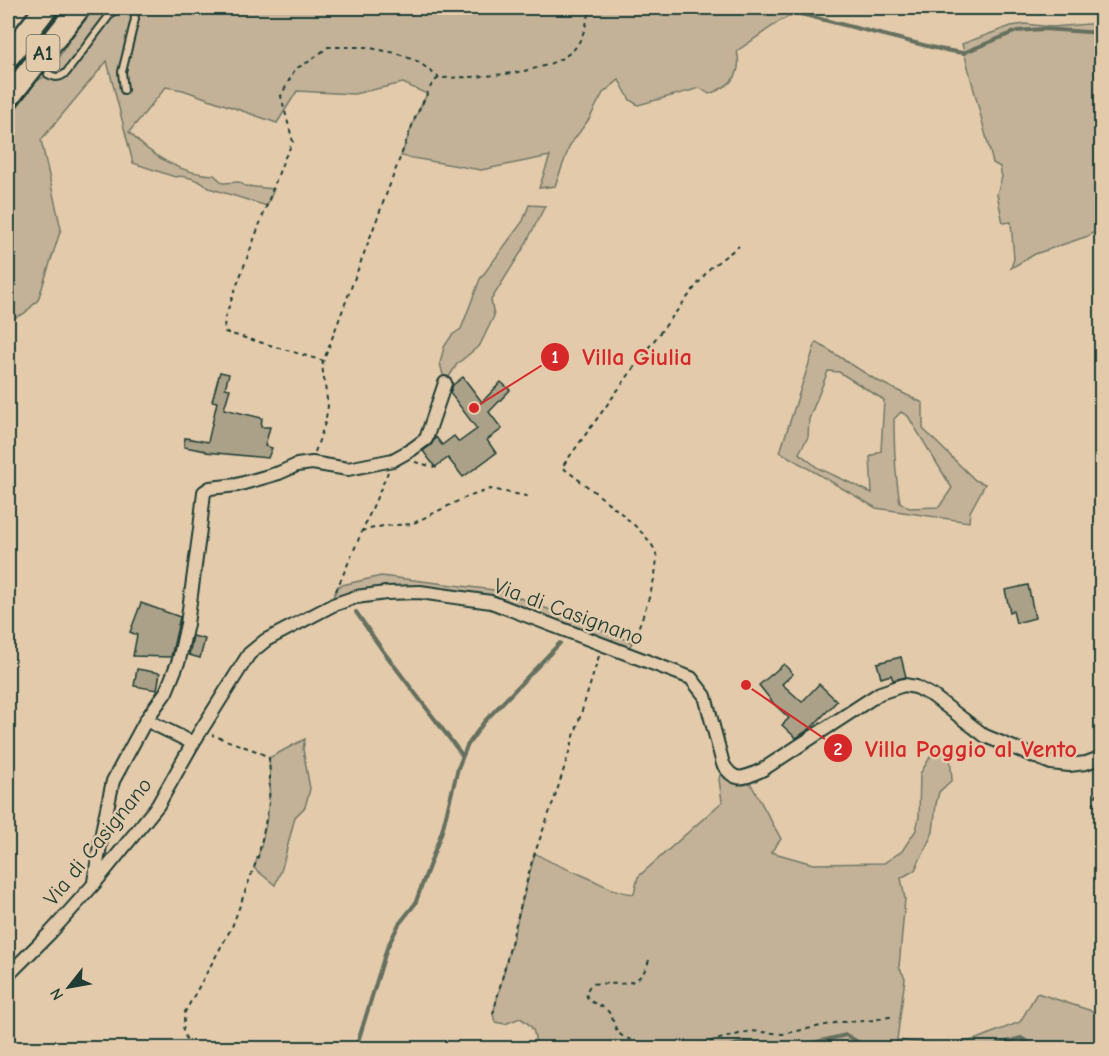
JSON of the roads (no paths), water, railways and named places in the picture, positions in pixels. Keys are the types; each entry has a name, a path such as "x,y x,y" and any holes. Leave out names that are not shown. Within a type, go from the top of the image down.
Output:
{"highway":[{"name":"A1","path":"8,34 28,8"},
{"name":"A1","path":"8,57 46,8"},
{"name":"A1","path":"8,98 79,8"}],"street":[{"path":"94,884 113,781 146,720 166,692 179,660 187,624 204,492 210,488 237,485 279,473 297,465 312,464 348,469 393,460 426,439 446,383"},
{"name":"Via di Casignano","path":"8,975 94,884 158,805 249,654 266,640 329,607 356,597 420,592 491,602 692,678 705,696 723,764 729,773 738,778 747,777 762,770 880,693 904,685 916,687 933,696 985,736 1051,763 1069,765 1086,763 1101,757"},
{"path":"146,720 193,744"}],"lane":[{"path":"48,74 55,78 66,73 112,12 118,8"},
{"path":"124,90 122,72 135,19 134,13 128,8"}],"waterway":[{"path":"777,8 963,53 1017,31 1043,29 1102,33"},
{"path":"356,612 462,755"},
{"path":"356,1048 387,948 399,924 415,904 442,831 458,768 467,746 484,722 560,643"},
{"path":"792,1048 846,1035 868,1048"},
{"path":"987,1048 1021,1038 1038,1048"},
{"path":"726,1048 744,1042 781,1048"}],"place":[{"name":"Villa Giulia","path":"474,408"},
{"name":"Villa Poggio al Vento","path":"746,685"}]}
